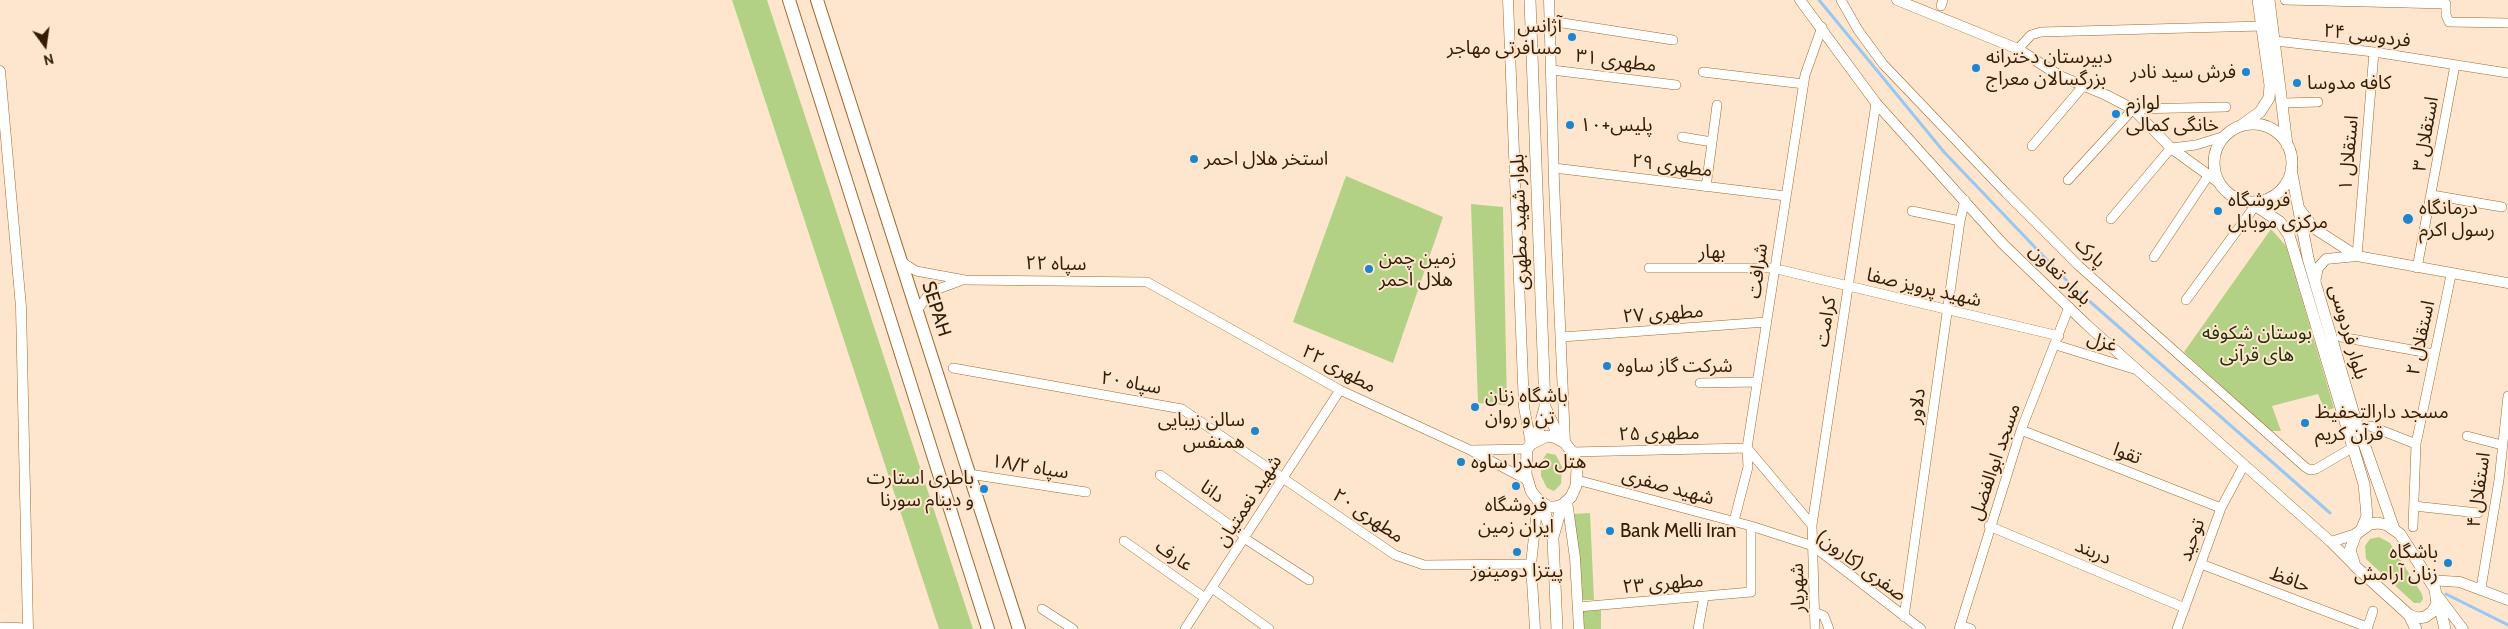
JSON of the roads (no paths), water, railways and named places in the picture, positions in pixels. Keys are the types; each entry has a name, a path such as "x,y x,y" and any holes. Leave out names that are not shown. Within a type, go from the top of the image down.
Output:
{"main road":[{"path":"789,0 988,629"},
{"name":"SEPAH","path":"817,0 1019,629"},
{"name":"بلوار شهید مطهری","path":"1530,0 1545,407 1566,445"},
{"path":"2258,0 2270,86 2269,98 2260,112 2225,136 2217,146 2214,158 2214,170 2218,182 2227,192 2238,199 2253,204 2267,199 2281,190 2291,169 2284,103 2269,0"},
{"path":"2240,126 2262,125 2281,136 2287,145"},
{"name":"بلوار فردوسی","path":"2291,169 2308,258 2356,420 2394,529 2429,580 2437,596"},
{"name":"بلوار فردوسی","path":"2253,204 2280,222 2289,235 2364,484 2368,505 2367,516 2350,550 2355,566"},
{"path":"1545,407 1531,445 1527,480 1540,502 1553,539 1557,629"},
{"path":"1531,445 1547,436 1566,445 1577,469 1574,492 1565,503 1553,539"},
{"path":"1540,502 1555,507 1565,503"},
{"path":"2359,531 2378,523 2394,529"},
{"path":"2355,566 2409,615 2416,629"},
{"path":"2409,615 2417,618 2432,612 2437,604 2437,596"},
{"path":"2437,596 2445,629"}],"street":[{"path":"1508,0 1524,407 1531,445"},
{"path":"1550,0 1554,168 1566,445"},
{"name":"بلوار تعاون","path":"1800,0 1822,27 1876,103 2003,244 2069,307 2331,542 2355,566"},
{"name":"پارک","path":"1841,0 1857,28 1883,64 2006,193 2079,266 2305,467 2310,470 2316,468 2352,448"},
{"path":"1896,0 2018,49 2060,76 2084,85 2133,109 2171,148 2218,182"},
{"path":"2285,0 2446,2 2446,18 2449,22 2508,23"},
{"path":"1550,21 1673,40"},
{"path":"2018,49 2031,35 2042,32 2262,26"},
{"name":"شرافت","path":"1734,521 1748,467 1747,448 1756,382 1766,322 1778,269 1786,196 1804,84 1822,27"},
{"name":"فردوسی ۲۴","path":"2275,41 2374,52 2508,73"},
{"name":"استقلال ۱","path":"2357,256 2374,52"},
{"name":"استقلال ۳","path":"2417,268 2455,65"},
{"name":"مطهری ۳۱","path":"1552,70 1676,85"},
{"path":"0,71 2,122 21,307 28,628 0,627"},
{"path":"1703,72 1804,84"},
{"path":"2032,146 2084,85"},
{"path":"2284,103 2318,102"},
{"name":"کرامت","path":"1813,546 1812,525 1876,103"},
{"path":"1706,187 1718,105"},
{"path":"2068,180 2133,109 2226,107"},
{"path":"2111,219 2171,148 2196,145 2225,136"},
{"path":"1682,137 1712,142"},
{"name":"مطهری ۲۹","path":"1554,168 1786,196"},
{"path":"2154,257 2208,176"},
{"path":"2432,195 2502,207"},
{"name":"دلاور","path":"1904,617 1960,221 1965,200"},
{"path":"2186,300 2253,204"},
{"path":"2298,207 2314,229 2357,256"},
{"path":"1912,211 1960,221"},
{"path":"2315,282 2318,268 2326,259 2357,256 2451,275 2508,284"},
{"path":"902,262 916,272 965,280"},
{"name":"بهار","path":"1649,268 1778,269"},
{"name":"شهید پرویز صفا","path":"1778,269 1947,310 2057,341"},
{"name":"استقلال ۲","path":"2413,527 2416,444 2451,275"},
{"path":"917,311 930,292 965,280"},
{"name":"سپاه ۲۲","path":"965,280 1147,282"},
{"name":"مطهری ۲۲","path":"1147,282 1340,390 1470,450 1531,445"},
{"name":"مسجد ابوالفضل","path":"1960,627 1989,526 2021,430 2069,307"},
{"name":"مطهری ۲۷","path":"1562,338 1766,322"},
{"path":"2341,336 2434,354"},
{"name":"غزل","path":"2057,341 2139,371"},
{"name":"سپاه ۲۰","path":"954,368 1182,409 1283,478"},
{"path":"1700,383 1756,382"},
{"name":"شهید نعمتیان","path":"1185,629 1340,390"},
{"name":"استقلال ۴","path":"2481,588 2503,481 2502,445 2508,396"},
{"path":"2370,426 2416,444"},
{"name":"تقوا","path":"2021,430 2222,508"},
{"path":"2468,436 2502,445"},
{"name":"مطهری ۲۵","path":"1566,445 1747,448"},
{"path":"1747,448 1812,525"},
{"path":"1470,450 1527,480"},
{"name":"توحید","path":"2177,629 2222,508 2244,465"},
{"name":"سپاه ۱۸/۲","path":"969,474 1086,492"},
{"name":"دانا","path":"1160,475 1245,537 1309,580"},
{"name":"مطهری ۲۰","path":"1283,478 1395,555 1424,565 1531,564"},
{"name":"شهید صفری","path":"1577,480 1751,526"},
{"path":"1535,629 1531,564 1540,502"},
{"path":"1565,503 1575,558 1579,629"},
{"path":"2414,506 2478,513"},
{"name":"صفری (کارون)","path":"1751,526 1813,546 1921,629"},
{"name":"مطهری ۲۳","path":"1578,607 1751,592 1751,526"},
{"name":"دربند","path":"1989,526 2185,608"},
{"path":"2331,542 2359,531"},
{"name":"عارف","path":"1124,541 1205,598"},
{"name":"شهریار","path":"1813,546 1815,629"},
{"name":"حافظ","path":"2201,564 2367,628"},
{"path":"2429,580 2445,580 2481,588 2508,600"},
{"path":"1212,588 1269,629"},
{"path":"2437,596 2463,629"},
{"path":"1698,629 1704,597"},
{"path":"1042,609 1073,629"},
{"path":"2367,628 2373,611"},
{"path":"1815,612 1824,616 1829,629"},
{"path":"1960,627 1971,629"}],"waterway":[{"path":"1819,0 1944,152 2070,284 2330,513"},
{"path":"2446,594 2508,625"}],"place":[{"name":"آژانس مسافرتی مهاجر","path":"1572,37"},
{"name":"دبیرستان دخترانه بزرگسالان معراج","path":"1976,68"},
{"name":"فرش سید نادر","path":"2246,72"},
{"name":"کافه مدوسا","path":"2297,83"},
{"name":"لوازم خانگی کمالی","path":"2116,114"},
{"name":"پلیس+۱۰","path":"1570,125"},
{"name":"استخر هلال احمر","path":"1194,159"},
{"name":"فروشگاه مرکزی موبایل","path":"2218,211"},
{"name":"درمانگاه رسول اکرم","path":"2408,219"},
{"name":"زمین چمن هلال احمر","path":"1369,269"},
{"name":"شرکت گاز ساوه","path":"1607,366"},
{"name":"باشگاه زنان تن و روان","path":"1475,407"},
{"name":"مسجد دارالتحفیظ قرآن کریم","path":"2305,423"},
{"name":"سالن زيبايى همنفس","path":"1255,431"},
{"name":"هتل صدرا ساوه","path":"1461,462"},
{"name":"فروشگاه ایران زمین","path":"1516,486"},
{"name":"باطری استارت و دینام سورنا","path":"984,489"},
{"name":"Bank Melli Iran","path":"1610,531"},
{"name":"پیتزا دومینوز","path":"1517,552"},
{"name":"باشگاه زنان آرامش","path":"2448,563"}],"park label":[{"name":"بوستان شکوفه های قرآنی","path":"2257,344"}]}
